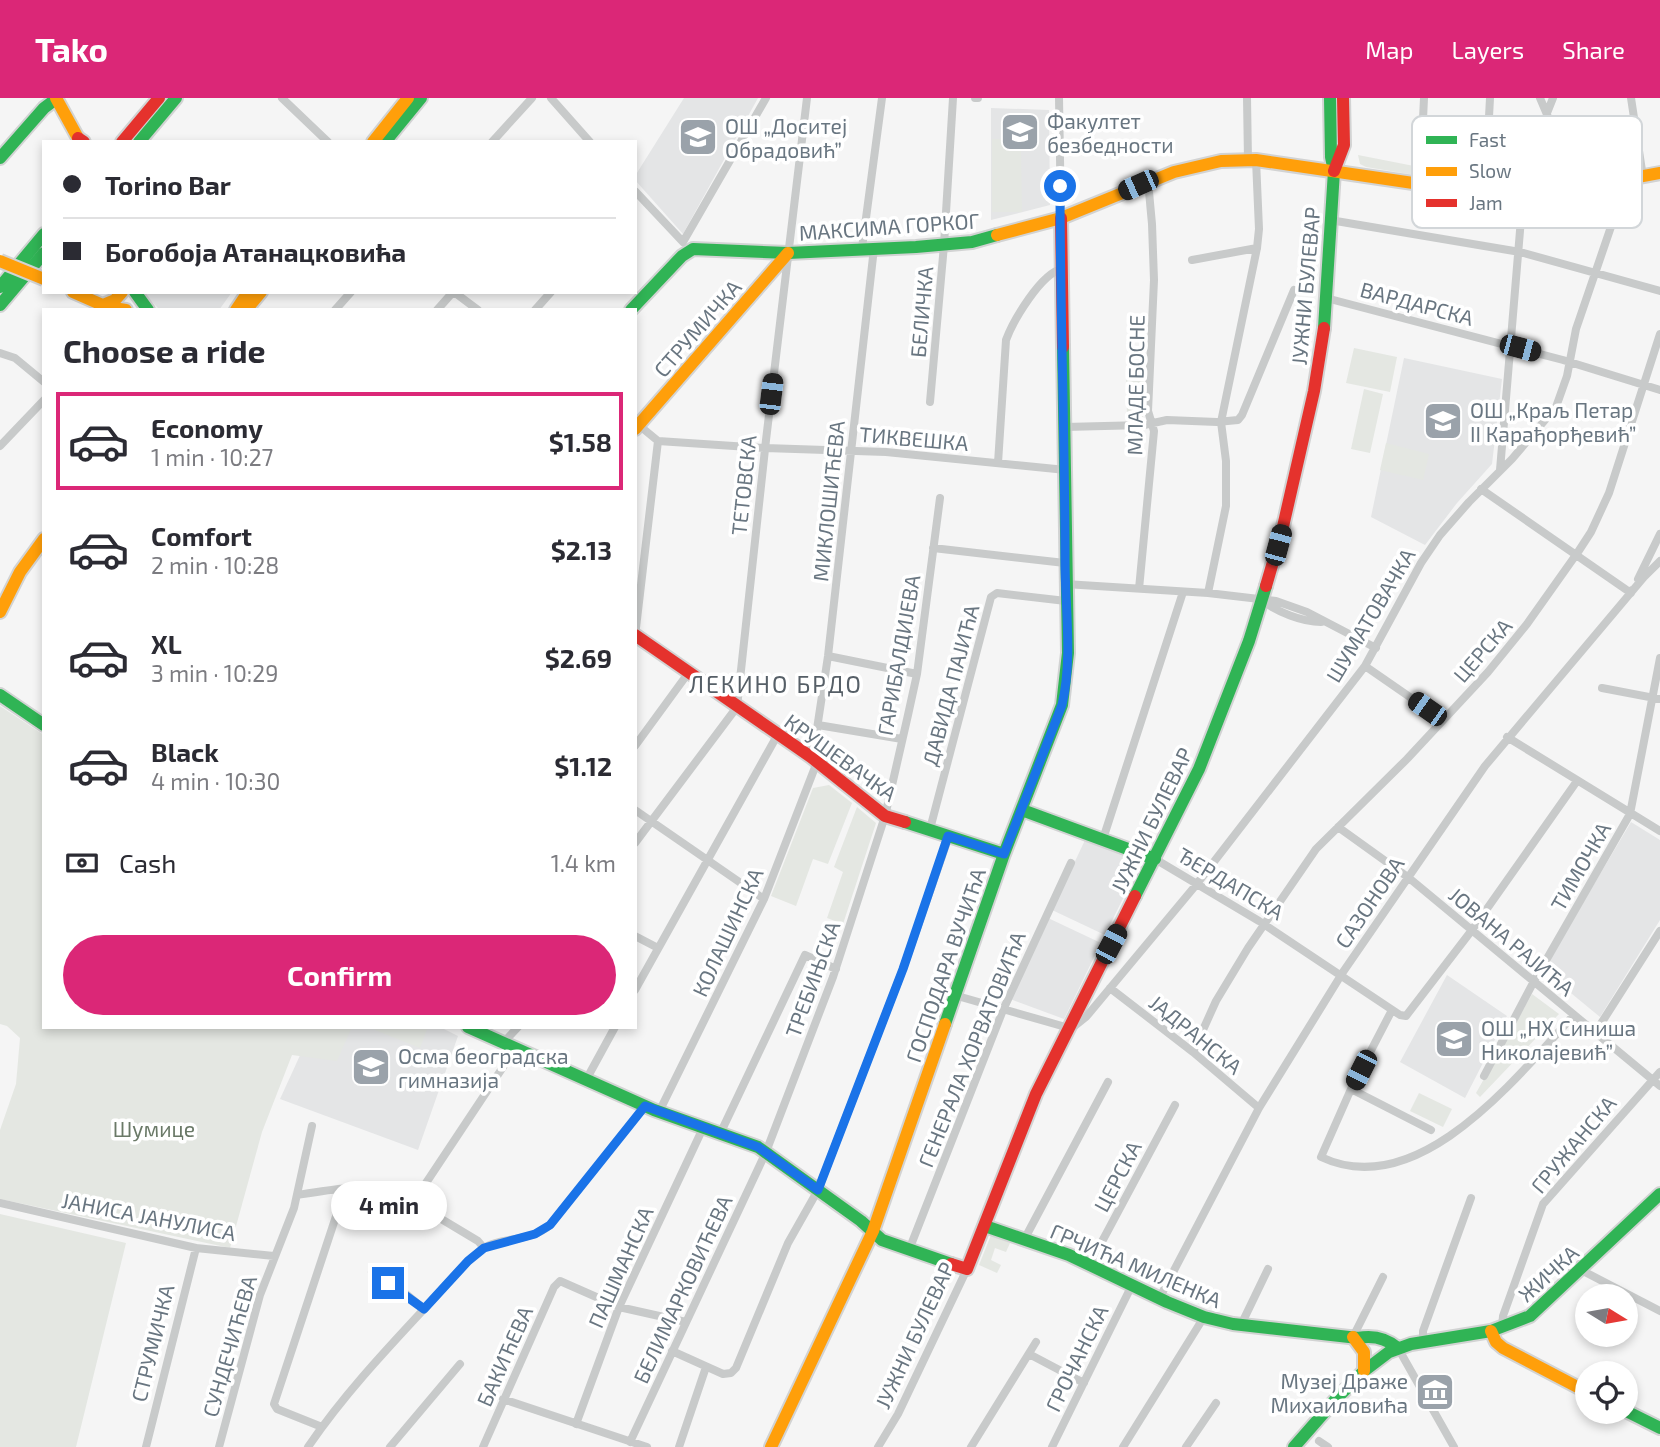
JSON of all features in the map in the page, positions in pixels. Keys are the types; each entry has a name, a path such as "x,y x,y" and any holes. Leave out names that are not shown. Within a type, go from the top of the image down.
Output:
{"main road":[{"path":"124,140 159,98"},
{"path":"141,140 176,98"},
{"path":"375,140 408,98"},
{"path":"387,140 421,98"},
{"name":"ЈУЖНИ БУЛЕВАР","path":"967,1269 1036,1094 1199,769 1230,695 1262,600 1305,439 1322,346 1334,171 1331,157 1330,98"},
{"name":"ЈУЖНИ БУЛЕВАР","path":"1334,171 1344,151 1343,98"},
{"path":"0,158 44,108 56,99 80,140"},
{"path":"113,140 138,123"},
{"name":"МАКСИМА ГОРКОГ","path":"687,246 788,253 944,245 978,240 1060,218 1148,181 1202,164 1252,160 1412,183"},
{"name":"МАКСИМА ГОРКОГ","path":"1643,177 1660,173"},
{"name":"ГОСПОДАРА ВУЧИЋА","path":"771,1447 873,1231 1004,854 1064,698 1067,672 1066,470 1060,218"},
{"path":"0,287 42,236"},
{"path":"633,308 682,256 687,246"},
{"name":"СТРУМИЧКА","path":"637,425 788,253"},
{"path":"0,305 42,255"},
{"path":"0,261 42,278"},
{"path":"78,294 107,307 120,294"},
{"path":"248,308 259,294"},
{"path":"0,612 24,565 42,542"},
{"name":"КРУШЕВАЧКА","path":"637,636 814,760 885,816 1004,854"},
{"path":"0,695 42,724"},
{"name":"ЂЕРДАПСКА","path":"1022,810 1155,859"},
{"path":"472,1029 659,1112 766,1152 883,1240 967,1269"},
{"name":"ЖИЧКА","path":"1398,1348 1497,1329 1535,1312 1657,1201"},
{"name":"ГРЧИЋА МИЛЕНКА","path":"985,1226 1090,1264 1159,1299 1204,1317 1241,1325 1356,1338 1367,1336 1382,1339 1398,1348"},
{"path":"1497,1329 1496,1342 1503,1348 1575,1386"},
{"path":"1356,1338 1365,1354 1364,1371"},
{"path":"1294,1447 1364,1371 1398,1348"},
{"path":"1638,1417 1660,1428"}],"street":[{"path":"282,98 326,140"},
{"path":"494,140 532,98"},
{"path":"551,98 588,140"},
{"path":"637,197 687,246 766,98"},
{"name":"ТЕТОВСКА","path":"737,707 807,98"},
{"name":"МИКЛОШИЋЕВА","path":"814,760 851,450 882,98"},
{"name":"БЕЛИЧКА","path":"930,402 944,245 953,98"},
{"name":"ГОСПОДАРА ВУЧИЋА","path":"1059,98 1060,218"},
{"path":"1208,593 1226,506 1226,461 1221,422 1259,229 1247,98"},
{"path":"1423,116 1424,98"},
{"path":"1489,116 1490,98"},
{"path":"1540,98 1548,116"},
{"path":"1547,113 1553,98"},
{"path":"1631,98 1634,116"},
{"path":"1642,170 1643,177"},
{"name":"МЛАДЕ БОСНЕ","path":"1139,589 1154,435 1148,411 1154,280 1148,181"},
{"path":"1330,220 1520,252 1660,291"},
{"path":"1500,470 1521,228"},
{"name":"ШУМАТОВАЧКА","path":"1069,1028 1086,1017 1198,883 1365,666 1428,552 1556,407 1562,395 1576,329 1612,228"},
{"path":"1192,260 1257,248"},
{"path":"998,463 1006,340 1012,324 1025,304 1053,272 1062,269"},
{"path":"1065,427 1153,424 1167,420 1238,420 1294,290"},
{"path":"337,308 349,294"},
{"path":"439,308 452,294"},
{"path":"457,294 475,308"},
{"path":"537,308 549,294"},
{"name":"ВАРДАРСКА","path":"1326,298 1570,362 1660,390"},
{"name":"ЦЕРСКА","path":"1193,1052 1216,1001 1316,849 1443,720 1507,649 1577,554 1609,494 1660,334"},
{"path":"0,354 17,359 42,380"},
{"path":"0,446 42,402"},
{"path":"637,427 658,440 637,618"},
{"name":"ТИКВЕШКА","path":"658,440 911,453 1066,470"},
{"path":"1481,489 1631,593 1660,534"},
{"name":"ГАРИБАЛДИЈЕВА","path":"885,816 917,674 940,498"},
{"path":"933,548 1065,563"},
{"name":"САЗОНОВА","path":"1159,1299 1259,1108 1341,975 1407,877 1507,737 1660,561"},
{"path":"1065,584 1208,593 1262,600 1274,609 1323,622 1376,648"},
{"path":"1103,839 1183,592"},
{"name":"ДАВИДА ПАЈИЋА","path":"930,829 991,597 997,593 1066,601"},
{"path":"828,656 917,674"},
{"name":"ТИМОЧКА","path":"1484,1076 1533,983 1630,814 1656,698 1660,658"},
{"path":"1365,666 1443,720"},
{"path":"637,743 689,672"},
{"path":"1602,688 1656,698"},
{"path":"637,841 737,707"},
{"path":"818,725 902,739"},
{"path":"637,985 778,734"},
{"path":"1507,737 1660,831"},
{"name":"КОЛАШИНСКА","path":"659,1112 764,899 814,760"},
{"path":"1472,930 1577,781"},
{"path":"637,811 764,899"},
{"name":"ТРЕБИЊСКА","path":"766,1152 836,969 885,816"},
{"name":"ЈОВАНА РАЈИЋА","path":"1338,827 1407,877 1660,1086"},
{"path":"672,1351 727,1374 736,1368 788,1243 818,1190 903,969 948,836"},
{"name":"ЂЕРДАПСКА","path":"1155,859 1198,883 1392,1010 1406,1016 1472,930"},
{"name":"ГЕНЕРАЛА ХОРВАТОВИЋА","path":"909,1250 1003,1010 1070,863"},
{"path":"1595,1033 1660,931"},
{"path":"637,937 658,948"},
{"path":"720,1134 805,955 836,969"},
{"name":"ЈАДРАНСКА","path":"1110,988 1193,1052 1259,1108"},
{"path":"954,995 1069,1028"},
{"path":"1392,1010 1351,1089 1321,1157 1366,1167 1419,1154 1455,1133 1514,1079 1573,1016"},
{"path":"414,1201 517,1029"},
{"path":"586,1080 614,1029"},
{"name":"ГРУЖАНСКА","path":"1497,1329 1539,1212 1555,1188 1660,1072"},
{"path":"1024,1240 1108,1082"},
{"path":"1351,1089 1431,1130"},
{"name":"ЦЕРСКА","path":"1090,1264 1175,1105"},
{"path":"308,1447 322,1427 468,1261 484,1248 545,1229 645,1106"},
{"path":"274,1256 285,1235 297,1195 312,1126"},
{"name":"ПАШМАНСКА","path":"576,1424 619,1307 704,1128"},
{"name":"БЕЛИМАРКОВИЋЕВА","path":"631,1442 766,1152"},
{"path":"322,1427 275,1407 276,1397 345,1189"},
{"path":"297,1195 345,1189 387,1189 399,1192 478,1241 484,1248"},
{"path":"1423,1342 1423,1331 1471,1198"},
{"name":"ЈАНИСА ЈАНУЛИСА","path":"0,1203 197,1248 274,1256"},
{"name":"СТРУМИЧКА","path":"146,1447 197,1248"},
{"name":"СУНДЕЧИЋЕВА","path":"219,1447 260,1295 274,1256"},
{"name":"ЈУЖНИ БУЛЕВАР","path":"878,1447 898,1414 967,1269"},
{"path":"1241,1325 1268,1269"},
{"path":"1581,1270 1660,1311"},
{"path":"372,1272 424,1309"},
{"path":"1356,1338 1383,1278"},
{"name":"БАКИЋЕВА","path":"483,1447 554,1287 560,1281 619,1307"},
{"name":"ГРОЧАНСКА","path":"1052,1447 1132,1285"},
{"path":"619,1307 686,1322"},
{"path":"1123,1447 1204,1317"},
{"path":"971,1447 1036,1342"},
{"path":"1398,1348 1454,1447"},
{"path":"1029,1354 1084,1383"},
{"path":"390,1447 460,1364"},
{"path":"679,1447 706,1367"},
{"path":"503,1399 647,1447"},
{"path":"1186,1447 1216,1403"},
{"path":"1319,1441 1328,1447"}],"shaded area":[{"name":"ОШ „Доситеј Обрадовић”","path":"684,98 758,98 683,234 637,182 637,173"},
{"path":"991,108 1049,110 1050,205 991,220"},
{"path":"144,294 231,294 220,308 158,308"},
{"name":"ОШ „Краљ Петар II Карађорђевић”","path":"1404,358 1502,379 1492,464 1457,503 1425,545 1371,517"},
{"path":"1631,822 1660,840 1660,920 1600,1017 1543,970"},
{"path":"1086,838 1141,862 1105,935 1052,910"},
{"path":"1048,918 1101,943 1064,1019 1010,999"},
{"name":"ОШ „НХ Синиша Николајевић”","path":"1447,975 1507,1016 1465,1098 1400,1062"},
{"name":"Осма београдска гимназија","path":"312,1029 444,1029 458,1036 418,1150 280,1099"}],"green space":[{"path":"992,139 1010,139 1021,151 1022,212 992,212"},
{"path":"1358,155 1412,166 1412,175 1366,167 1360,164"},
{"path":"1354,348 1397,357 1390,392 1346,383"},
{"path":"1126,369 1144,369 1143,417 1127,417"},
{"path":"1364,389 1383,394 1370,453 1351,449"},
{"path":"1386,443 1429,454 1423,480 1380,470"},
{"name":"Шумице","path":"0,706 42,734 42,1029 351,1029 337,1061 292,1055 262,1132 230,1248 0,1199 0,1130 16,1084 20,1038 7,1026 0,1024"},
{"path":"829,785 852,803 828,864 813,859 796,906 771,896 813,788"},
{"path":"857,807 876,823 843,924 827,918 843,872 834,867"},
{"path":"1532,994 1559,1014 1480,1097 1476,1093"},
{"path":"375,1029 427,1029 420,1048"},
{"path":"1419,1093 1452,1109 1443,1127 1410,1111"},
{"path":"0,1214 126,1243 76,1447 0,1447"},
{"path":"991,1235 1010,1243 1006,1252 995,1248 991,1260 1001,1265 997,1273 979,1265"}],"traffic: fast":[{"path":"141,140 176,98"},
{"path":"387,140 421,98"},
{"path":"1324,328 1334,171 1331,157 1330,98"},
{"path":"0,158 44,108 56,99"},
{"path":"633,308 682,256 693,249 788,253 916,247 972,242 997,235"},
{"path":"0,287 42,236"},
{"path":"0,305 42,255"},
{"path":"136,294 147,308"},
{"path":"945,1024 1004,854 1062,705 1068,653 1063,347"},
{"path":"1135,896 1199,769 1249,641 1266,586"},
{"path":"0,695 42,724"},
{"path":"1022,810 1155,859"},
{"path":"905,822 1004,854"},
{"path":"472,1029 654,1110 758,1147 861,1221 882,1240 951,1264"},
{"path":"1294,1447 1336,1399 1364,1371 1389,1352 1411,1344 1491,1331 1530,1316 1660,1194"},
{"path":"985,1226 1069,1255 1204,1317 1233,1324 1358,1338 1374,1337 1398,1348"},
{"path":"1638,1417 1660,1428"}],"traffic: slow":[{"path":"56,98 78,138"},
{"path":"375,140 408,98"},
{"path":"997,235 1061,218 1174,172 1221,161 1256,160 1412,183"},
{"path":"1642,176 1660,173"},
{"path":"637,427 788,253"},
{"path":"0,261 42,278"},
{"path":"78,294 113,308"},
{"path":"103,305 115,300 120,294"},
{"path":"237,308 247,294"},
{"path":"248,308 259,294"},
{"path":"0,612 20,572 42,542"},
{"path":"771,1447 873,1231 945,1024"},
{"path":"1491,1331 1496,1342 1503,1348 1575,1386"},
{"path":"1353,1337 1364,1352 1364,1371"}],"traffic: jam":[{"path":"124,140 159,98"},
{"path":"1334,171 1344,145 1343,98"},
{"path":"1061,218 1063,347"},
{"path":"1266,586 1282,531 1314,391 1324,328"},
{"path":"637,636 811,757 885,816 905,822"},
{"path":"951,1264 967,1269 1036,1094 1135,896"}],"place":[{"name":"Факултет безбедности","path":"1020,132"},
{"name":"ОШ „Доситеј Обрадовић”","path":"698,137"},
{"name":"ОШ „Краљ Петар II Карађорђевић”","path":"1443,421"},
{"name":"ОШ „НХ Синиша Николајевић”","path":"1454,1039"},
{"name":"Осма београдска гимназија","path":"371,1067"},
{"name":"Музеј Драже Михаиловића","path":"1435,1392"}],"district":[{"name":"ЛЕКИНО БРДО","path":"776,684"}],"route":[{"path":"388,1283 424,1309 468,1261 484,1248 545,1229 645,1106 758,1147 818,1190 903,969 948,836 1004,854 1062,705 1066,686 1067,648 1060,186"}]}
